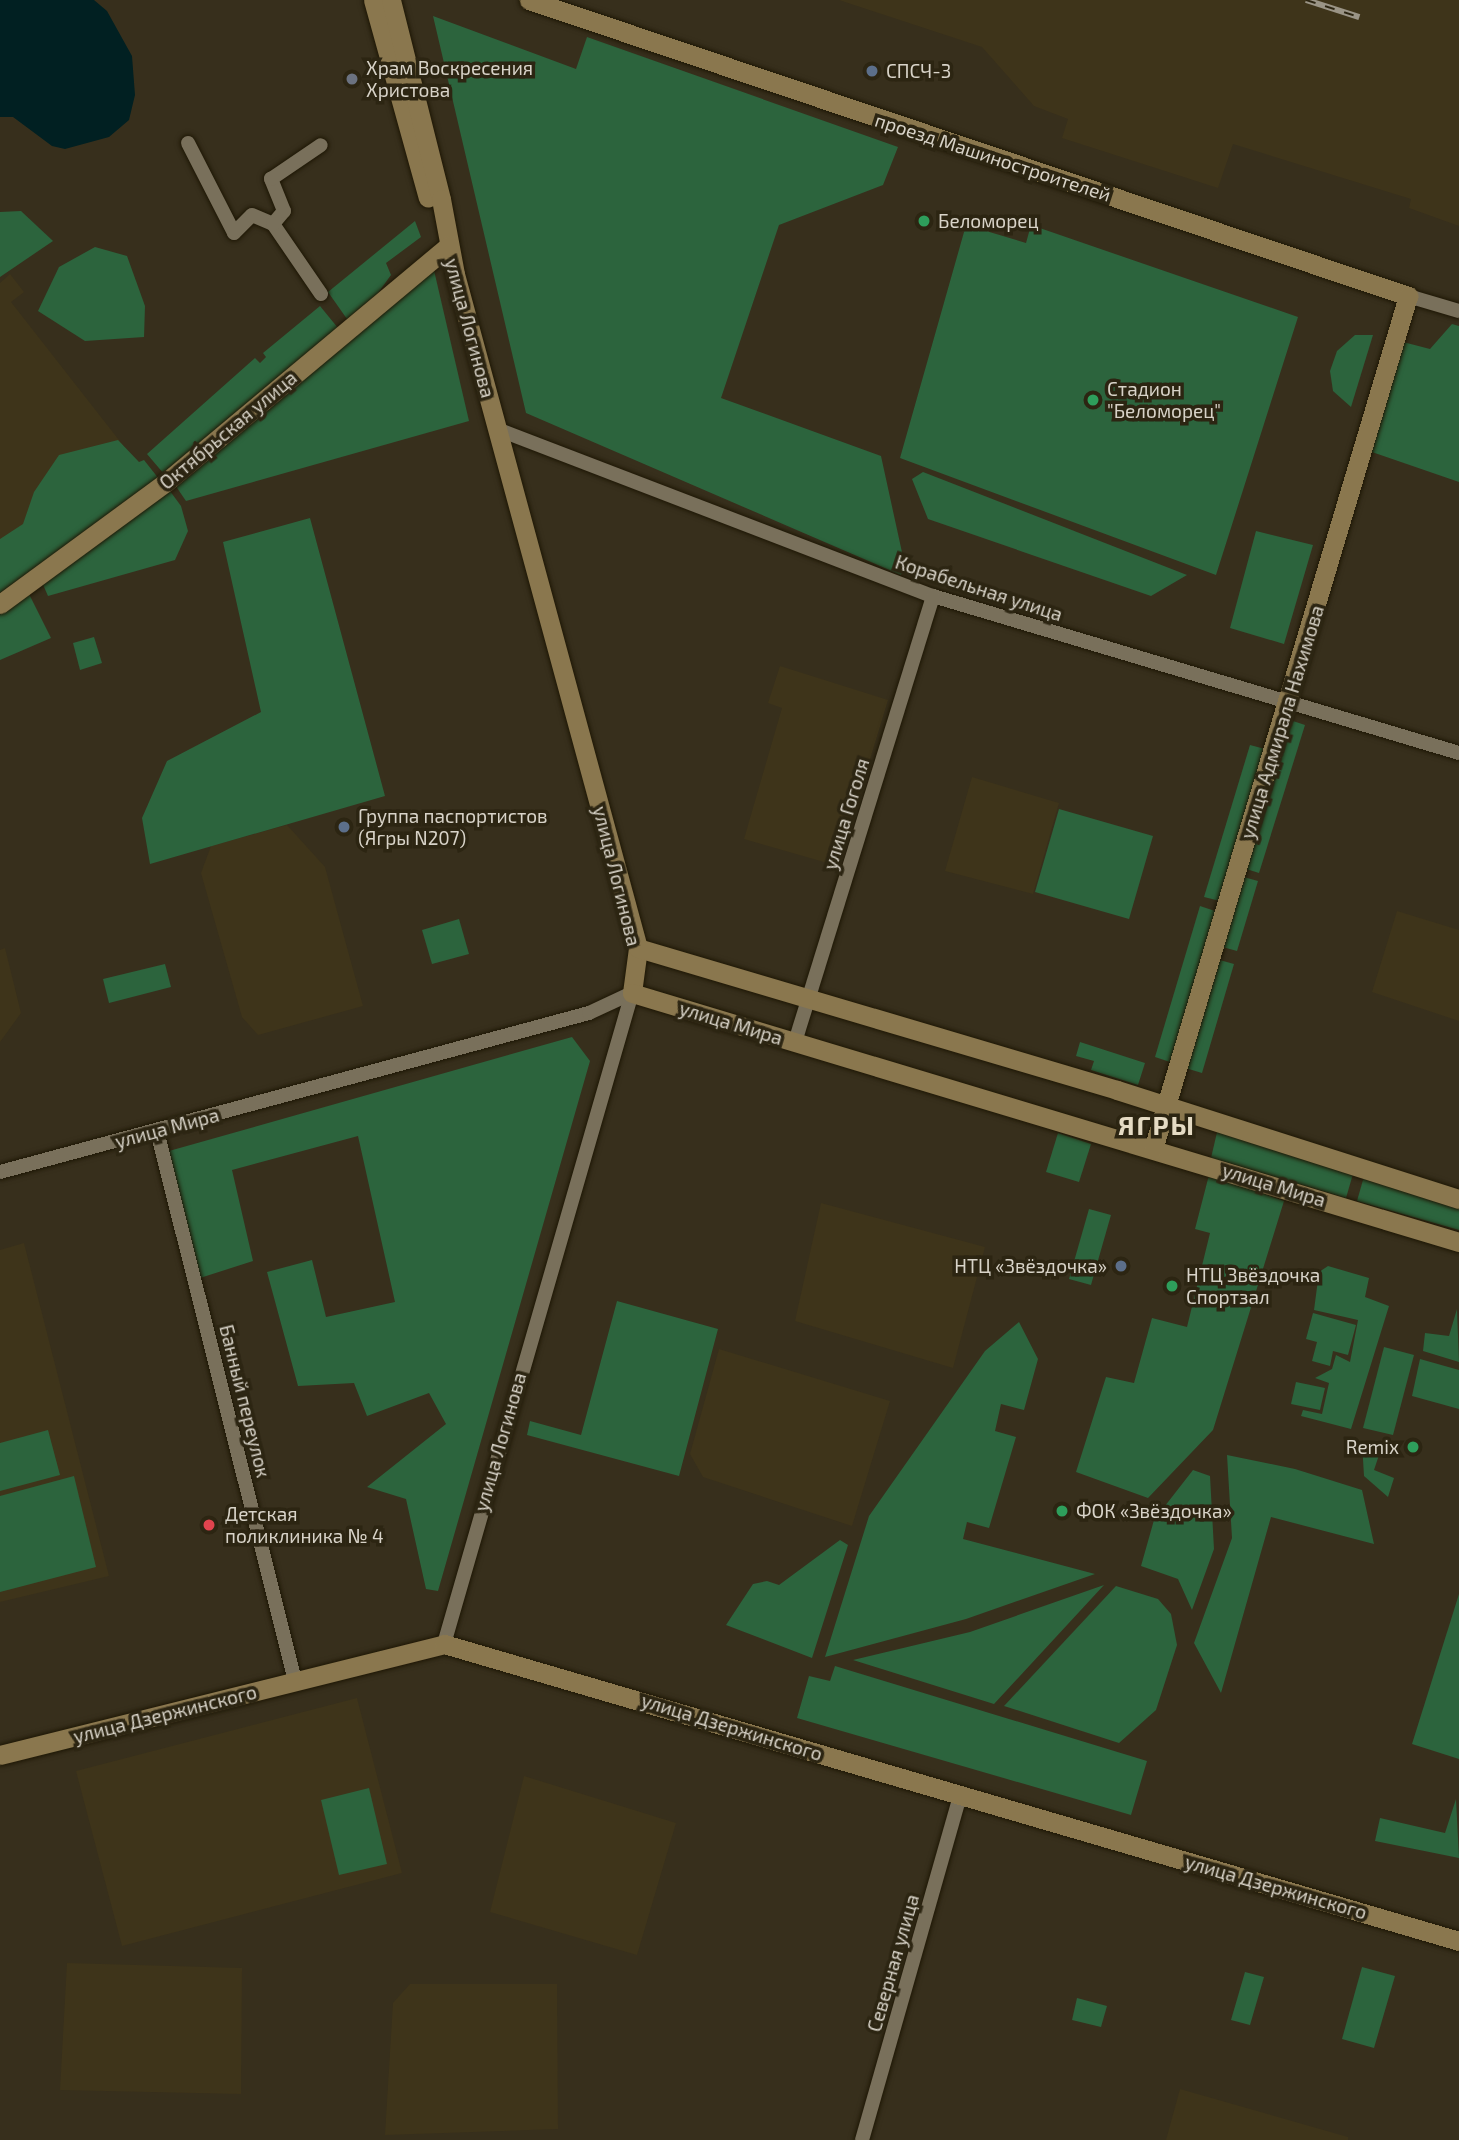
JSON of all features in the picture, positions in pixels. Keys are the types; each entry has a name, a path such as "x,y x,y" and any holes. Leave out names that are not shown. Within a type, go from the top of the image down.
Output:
{"main road":[{"name":"улица Логинова","path":"373,0 429,203 445,236"},
{"name":"улица Логинова","path":"391,0 441,198 445,236 638,948 632,993"},
{"name":"проезд Машиностроителей","path":"529,0 1408,296"},
{"name":"Октябрьская улица","path":"0,604 166,482 445,236"},
{"name":"улица Адмирала Нахимова","path":"1153,1149 1289,703 1408,296"},
{"path":"638,948 810,998 1459,1199"},
{"name":"улица Мира","path":"632,993 1459,1242"},
{"name":"улица Дзержинского","path":"0,1755 444,1644 1459,1941"}],"street":[{"path":"188,143 234,233 252,215 273,224 321,293"},
{"path":"273,224 284,211 271,188 271,179 321,145"},
{"name":"проезд Машиностроителей","path":"1408,296 1459,311"},
{"name":"Корабельная улица","path":"497,429 933,596 1459,753"},
{"name":"улица Гоголя","path":"795,1042 933,596"},
{"name":"улица Мира","path":"0,1172 589,1013 632,993"},
{"name":"улица Логинова","path":"444,1644 632,993"},
{"name":"Банный переулок","path":"157,1131 295,1681"},
{"name":"Северная улица","path":"862,2140 960,1797"}],"shaded area":[{"path":"839,0 1459,0 1459,226 1409,208 1411,199 1233,144 1218,188 1062,138 1068,119 1034,106 982,47"},
{"path":"10,274 24,292 11,302 133,458 0,554 0,283"},
{"path":"780,666 888,700 838,866 744,839 782,708 768,703"},
{"path":"972,777 1059,803 1033,894 945,871"},
{"path":"287,825 325,867 363,1006 258,1035 242,1017 201,873 211,846"},
{"path":"1397,911 1459,930 1459,1021 1372,992"},
{"path":"5,948 21,1013 0,1042 0,950"},
{"path":"821,1203 985,1247 953,1368 795,1321"},
{"path":"24,1243 109,1576 0,1602 0,1250"},
{"path":"719,1349 890,1401 852,1526 703,1477 690,1454"},
{"path":"357,1698 402,1873 122,1946 76,1771"},
{"path":"524,1776 676,1823 637,1955 490,1912"},
{"path":"67,1963 242,1968 241,2094 60,2090"},
{"path":"410,1984 557,1984 558,2129 385,2135 393,2003"},
{"path":"1180,2089 1348,2137 1348,2140 1166,2140"}],"green space":[{"path":"433,16 576,69 587,37 898,147 883,185 779,225 721,398 881,456 905,566 901,575 526,413"},
{"path":"21,211 53,241 0,277 0,212"},
{"path":"415,221 421,237 386,263 391,275 378,293 347,319 328,292"},
{"name":"Стадион \"Беломорец\"","path":"966,225 1026,243 1031,225 1298,317 1216,575 900,458"},
{"path":"95,247 127,256 145,306 144,337 85,341 38,311 59,267"},
{"path":"433,266 469,421 186,501 173,482"},
{"path":"320,306 338,328 164,474 147,454 255,358 260,363 266,357 263,353"},
{"path":"1452,324 1459,326 1459,482 1369,451 1403,342 1430,349"},
{"path":"1355,335 1373,335 1351,407 1333,391 1330,371 1337,351"},
{"path":"118,440 139,462 144,460 159,479 0,593 0,539 23,524 34,492 59,455"},
{"path":"923,472 1187,575 1151,596 928,519 912,479"},
{"path":"167,487 181,506 188,531 175,560 48,596 41,580"},
{"path":"310,518 385,796 150,864 142,818 167,761 261,712 223,542"},
{"path":"1256,531 1313,545 1284,644 1230,628"},
{"path":"27,590 51,638 0,660 0,610"},
{"path":"94,637 102,663 80,670 73,643"},
{"path":"1290,720 1305,725 1259,873 1243,868"},
{"path":"1250,745 1265,749 1220,901 1204,897"},
{"path":"1059,809 1153,836 1129,919 1035,892"},
{"path":"1240,876 1258,881 1237,951 1219,946"},
{"path":"1200,906 1218,912 1173,1063 1155,1057"},
{"path":"459,919 469,954 432,964 422,930"},
{"path":"1216,959 1234,964 1202,1073 1182,1067"},
{"path":"165,964 171,987 109,1003 103,979"},
{"path":"572,1037 590,1061 438,1591 426,1589 406,1499 367,1487 446,1424 429,1393 367,1416 354,1383 298,1386 267,1272 312,1260 326,1317 395,1302 358,1136 232,1170 253,1261 200,1278 169,1151"},
{"path":"1080,1042 1145,1063 1138,1085 1091,1070 1094,1061 1076,1056"},
{"path":"1218,1128 1355,1167 1346,1198 1211,1158"},
{"path":"1058,1133 1091,1144 1079,1182 1046,1172"},
{"path":"1365,1173 1459,1200 1459,1230 1357,1201"},
{"path":"1209,1175 1284,1201 1213,1430 1148,1498 1076,1472 1106,1377 1134,1383 1152,1318 1187,1327 1210,1233 1195,1229"},
{"path":"1089,1209 1111,1215 1091,1285 1069,1279"},
{"path":"1328,1266 1369,1278 1365,1297 1389,1306 1351,1429 1301,1416 1303,1410 1322,1414 1329,1383 1315,1378 1332,1369 1336,1355 1350,1362 1358,1320 1314,1310 1319,1272"},
{"path":"617,1301 718,1329 679,1476 527,1435 530,1421 581,1435"},
{"path":"1457,1309 1459,1362 1423,1351 1425,1333 1449,1336"},
{"path":"1313,1313 1356,1325 1348,1355 1333,1351 1330,1366 1312,1361 1317,1342 1306,1339"},
{"path":"1019,1322 1038,1359 1024,1410 1001,1404 995,1431 1016,1437 989,1528 967,1522 963,1539 1095,1574 966,1619 825,1657 869,1516 985,1351"},
{"path":"1384,1347 1414,1355 1393,1435 1363,1428"},
{"path":"1420,1359 1459,1370 1459,1409 1412,1396"},
{"path":"1296,1382 1325,1388 1320,1410 1291,1404"},
{"path":"48,1430 60,1475 0,1491 0,1443"},
{"path":"1362,1443 1381,1449 1374,1470 1394,1478 1388,1497 1364,1476"},
{"path":"1227,1455 1295,1469 1362,1490 1374,1544 1271,1517 1221,1693 1194,1643 1232,1538"},
{"path":"1193,1470 1210,1476 1214,1549 1192,1610 1178,1579 1141,1566 1154,1520"},
{"path":"74,1476 96,1567 0,1592 0,1496"},
{"path":"840,1540 848,1545 812,1658 726,1625 753,1584 767,1581 779,1585"},
{"path":"1104,1585 994,1704 853,1660 970,1632"},
{"path":"1116,1586 1158,1599 1171,1614 1177,1645 1156,1710 1119,1743 1004,1706"},
{"path":"1459,1594 1459,1759 1412,1744"},
{"path":"835,1666 1147,1761 1131,1815 797,1718 809,1676 830,1681"},
{"path":"369,1788 387,1864 339,1875 321,1800"},
{"path":"1456,1799 1459,1858 1375,1841 1380,1818 1445,1833"},
{"path":"1362,1967 1395,1976 1374,2048 1342,2039"},
{"path":"1245,1972 1264,1977 1250,2025 1231,2020"},
{"path":"1077,1998 1107,2006 1101,2027 1072,2020"}],"water":[{"path":"0,0 94,0 107,11 132,56 135,95 129,120 109,137 65,149 52,146 13,117 0,117"}],"railway":[{"path":"1306,0 1359,17"}],"place":[{"name":"СПСЧ-3","path":"872,71"},
{"name":"Храм Воскресения Христова","path":"352,79"},
{"name":"Беломорец","path":"924,221"},
{"name":"Стадион \"Беломорец\"","path":"1093,400"},
{"name":"Группа паспортистов (Ягры N207)","path":"344,827"},
{"name":"НТЦ «Звёздочка»","path":"1121,1266"},
{"name":"НТЦ Звёздочка Спортзал","path":"1172,1286"},
{"name":"Remix","path":"1413,1447"},
{"name":"ФОК «Звёздочка»","path":"1062,1511"},
{"name":"Детская поликлиника № 4","path":"209,1525"}],"district":[{"name":"ЯГРЫ","path":"1157,1125"}]}
